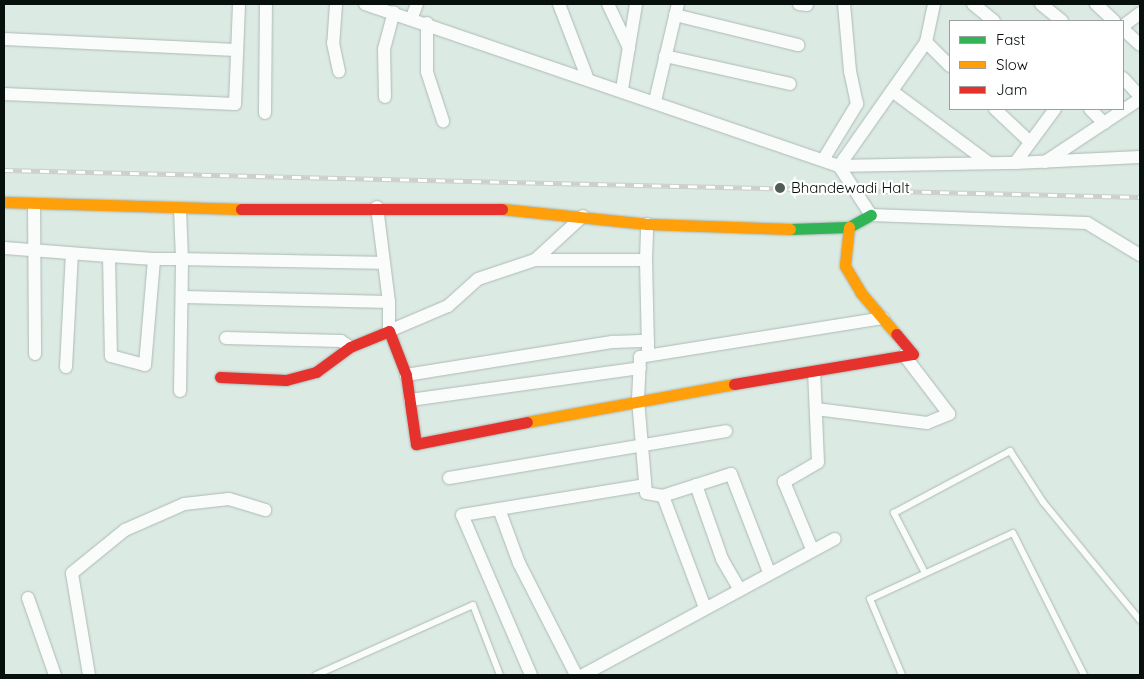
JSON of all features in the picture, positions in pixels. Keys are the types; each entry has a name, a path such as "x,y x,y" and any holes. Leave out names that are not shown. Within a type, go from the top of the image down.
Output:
{"street":[{"path":"4,94 235,104 239,4"},
{"path":"265,113 266,4"},
{"path":"336,4 333,43 339,70"},
{"path":"365,4 587,77 839,166 1015,163 1140,158"},
{"path":"412,18 417,4"},
{"path":"559,4 587,77"},
{"path":"608,4 628,48"},
{"path":"622,89 636,4"},
{"path":"799,4 806,4"},
{"path":"823,160 857,104 850,71 844,4"},
{"path":"839,166 926,42 934,4"},
{"path":"973,4 993,20"},
{"path":"1041,4 1061,20"},
{"path":"1096,4 1113,20"},
{"path":"655,101 676,10 798,45"},
{"path":"385,97 384,49 394,12"},
{"path":"1124,26 1140,12"},
{"path":"427,23 427,72 442,120"},
{"path":"1124,28 1140,45"},
{"path":"4,39 236,50"},
{"path":"926,42 949,65"},
{"path":"665,56 790,84"},
{"path":"1124,79 1140,98 1124,109"},
{"path":"892,91 989,162"},
{"path":"996,110 1030,142"},
{"path":"1015,163 1054,110"},
{"path":"1091,110 1104,123"},
{"path":"1045,162 1123,110"},
{"path":"839,166 871,215"},
{"path":"4,202 180,209 477,207 583,216 647,224 849,228 871,215 1087,223 1140,256"},
{"path":"34,204 32,251 35,354"},
{"path":"377,207 389,302 389,331 406,375 416,444 638,400 913,354 883,318 845,266 849,228"},
{"path":"180,209 184,297 180,391"},
{"path":"535,260 583,216"},
{"path":"647,224 648,356"},
{"path":"4,248 154,259 384,263"},
{"path":"66,367 72,254"},
{"path":"110,256 110,356 144,365 154,259"},
{"path":"220,377 286,380 316,372 350,347 448,306 478,279 535,260 646,260"},
{"path":"184,297 389,302"},
{"path":"769,572 732,474 663,496 646,493 644,444 638,400 640,357 883,318"},
{"path":"226,338 341,341 350,347"},
{"path":"406,375 613,342 648,341"},
{"path":"816,409 927,423 949,414 904,355"},
{"path":"410,400 640,368"},
{"path":"812,549 784,482 818,462 814,372"},
{"path":"449,478 726,431"},
{"path":"531,675 462,515 645,485"},
{"path":"696,485 722,559 739,588"},
{"path":"663,496 705,608"},
{"path":"90,675 72,573 125,530 184,504 229,499 265,510"},
{"path":"499,509 520,563 576,675"},
{"path":"582,675 739,588 812,549 835,539"},
{"path":"28,598 54,675"}],"lane":[{"path":"925,573 894,513 1010,452 1043,502 1140,620"},
{"path":"902,675 870,599 1013,533 1084,675"},
{"path":"316,675 473,605 500,675"}],"railway":[{"path":"4,170 1140,197"}],"traffic: fast":[{"path":"790,229 849,227 871,215"}],"traffic: slow":[{"path":"4,202 241,209"},
{"path":"502,209 647,224 790,229"},
{"path":"849,227 845,266 861,293 896,334"},
{"path":"527,422 734,384"}],"traffic: jam":[{"path":"241,209 502,209"},
{"path":"220,377 286,380 316,372 350,347 389,331 406,375 416,444 527,422"},
{"path":"734,384 913,354 896,334"}],"place":[{"name":"Bhandewadi Halt","path":"780,188"}]}
